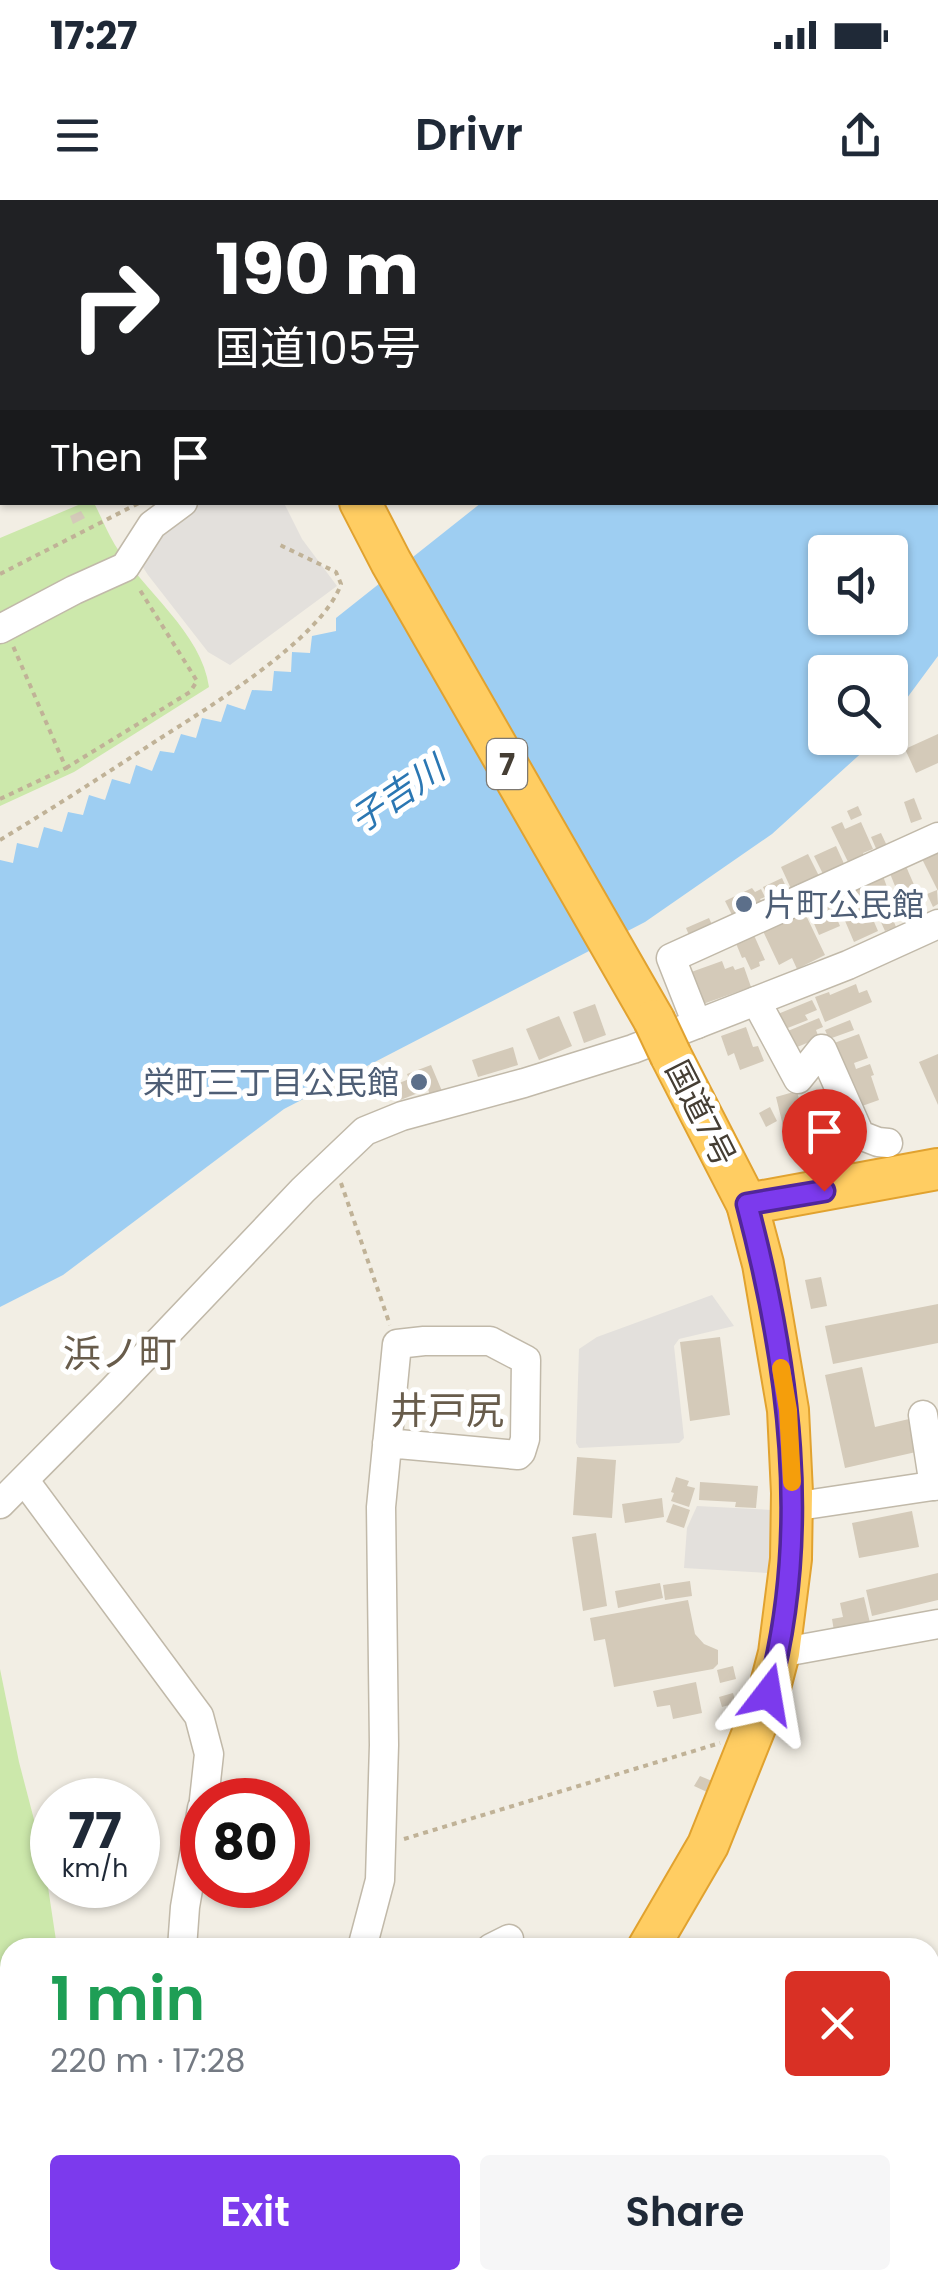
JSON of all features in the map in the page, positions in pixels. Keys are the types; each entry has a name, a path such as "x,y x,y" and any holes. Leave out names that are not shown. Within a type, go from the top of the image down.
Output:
{"highway":[{"name":"国道7号","path":"362,505 663,1038 747,1204 763,1264 788,1410 792,1507 791,1559 779,1653 768,1694 708,1846 654,1938"},
{"path":"747,1204 938,1169"}],"street":[{"path":"2,628 125,567 152,524 178,505"},
{"path":"697,1024 671,958 938,837"},
{"path":"0,1504 332,1160 365,1131 402,1116 633,1050 848,965 938,924"},
{"path":"756,1001 798,1079 822,1049 860,1136 888,1143"},
{"path":"365,1938 380,1880 384,1745 382,1507 387,1442 397,1344 490,1342 526,1360 525,1439 518,1455 387,1442"},
{"path":"792,1507 936,1486 922,1415"},
{"path":"25,1481 198,1716 209,1754 206,1778"},
{"path":"779,1653 938,1624"},
{"path":"183,1938 185,1908"}],"path":[{"path":"0,574 134,505"},
{"path":"0,840 244,683 314,626 337,595 341,584 336,572 280,545"},
{"path":"0,798 66,768 190,692 197,681 125,567"},
{"path":"2,628 66,768"},
{"path":"332,1160 397,1344"},
{"path":"380,1847 752,1734"}],"green space":[{"path":"78,505 95,505 127,562 184,630 204,667 209,687 74,772 0,806 0,538"},
{"path":"0,1669 30,1804 30,1908 51,1908 56,1938 0,1938"}],"shaded area":[{"path":"184,505 285,505 302,539 337,586 230,665 208,652 129,546"},
{"path":"712,1295 734,1326 679,1339 674,1346 684,1438 679,1443 579,1448 579,1349 597,1337"},
{"path":"697,1506 772,1510 768,1573 684,1568 687,1528"}],"water":[{"name":"子吉川","path":"478,505 938,505 938,656 908,697 908,655 808,655 808,755 859,755 772,834 645,922 284,1109 63,1275 0,1307 0,860 13,863 17,843 38,848 44,827 62,832 68,812 83,815 89,795 105,800 112,779 130,784 136,765 152,771 160,751 174,753 181,734 196,738 202,718 221,722 227,704 245,710 252,690 272,691 274,671 291,672 292,652 310,653 312,636 336,631 336,618"}],"building":[{"path":"81,511 85,518 73,524 70,516"},
{"path":"938,734 938,763 916,773 908,748"},
{"path":"914,798 922,819 911,823 904,802"},
{"path":"858,806 862,815 851,820 847,811"},
{"path":"842,822 845,829 861,822 873,849 863,853 866,859 850,866 831,827"},
{"path":"881,833 888,848 878,853 871,837"},
{"path":"836,846 846,868 825,878 814,856"},
{"path":"936,849 938,852 938,891 921,857"},
{"path":"808,854 821,880 793,893 781,867"},
{"path":"905,864 918,894 901,901 889,871"},
{"path":"883,876 896,912 891,914 896,927 885,931 864,885"},
{"path":"782,878 789,893 770,902 763,887"},
{"path":"859,887 878,931 854,942 840,909 857,902 852,891"},
{"name":"片町公民館","path":"752,888 755,892 761,889 764,906 733,917 725,901"},
{"path":"937,890 938,904 933,907 927,894"},
{"path":"821,904 823,908 831,905 840,926 819,935 808,910"},
{"path":"802,907 825,955 797,969 792,958 779,965 761,927"},
{"path":"709,918 714,929 691,940 686,928"},
{"path":"753,933 765,960 751,970 735,941"},
{"path":"722,961 725,969 744,967 751,987 703,1004 696,983 687,986 683,975"},
{"path":"856,984 859,993 867,990 872,1002 825,1022 815,997"},
{"path":"812,1000 817,1010 805,1015 808,1020 780,1031 773,1016"},
{"path":"595,1004 606,1035 584,1043 573,1012"},
{"path":"559,1016 572,1046 539,1060 526,1029"},
{"path":"819,1018 823,1027 816,1030 819,1038 790,1050 783,1033"},
{"path":"850,1020 854,1030 829,1039 825,1030"},
{"path":"746,1027 753,1047 758,1046 764,1061 740,1070 734,1053 728,1056 721,1036"},
{"path":"859,1034 868,1058 854,1063 856,1069 870,1064 879,1100 862,1106 857,1091 850,1093 826,1046"},
{"path":"513,1047 518,1065 478,1077 472,1060"},
{"path":"938,1054 938,1105 919,1062"},
{"name":"栄町三丁目公民館","path":"431,1065 442,1091 430,1095 428,1089 398,1101 392,1086 409,1079 407,1074"},
{"path":"797,1091 801,1125 784,1130 776,1097"},
{"path":"770,1107 777,1121 766,1127 759,1113"},
{"path":"821,1277 827,1306 811,1309 805,1280"},
{"path":"938,1304 938,1343 833,1364 825,1326"},
{"path":"720,1337 730,1415 690,1421 680,1342"},
{"path":"862,1367 875,1427 909,1419 916,1452 845,1468 825,1375"},
{"path":"577,1457 616,1460 612,1518 573,1515"},
{"path":"676,1477 689,1481 687,1486 695,1488 689,1507 671,1501"},
{"path":"700,1482 758,1486 756,1508 735,1507 736,1502 699,1500"},
{"path":"662,1498 664,1517 625,1523 622,1504"},
{"path":"673,1504 690,1510 684,1528 666,1522"},
{"path":"912,1511 919,1547 859,1558 852,1523"},
{"path":"596,1533 607,1606 583,1611 572,1537"},
{"path":"938,1573 938,1600 872,1616 866,1590"},
{"path":"690,1581 692,1596 665,1600 663,1585"},
{"path":"660,1583 663,1598 618,1608 615,1591"},
{"path":"864,1597 870,1623 834,1631 832,1619 843,1617 840,1603"},
{"path":"688,1600 695,1634 704,1644 718,1650 718,1664 713,1669 614,1687 605,1639 594,1641 590,1618"},
{"path":"733,1666 736,1679 720,1683 717,1670"},
{"path":"696,1682 702,1713 673,1719 670,1705 657,1707 653,1691"},
{"path":"733,1693 736,1703 722,1707 719,1697"},
{"path":"700,1776 712,1781 707,1792 694,1786"}],"slow traffic":[{"path":"781,1368 792,1482"}],"place":[{"name":"片町公民館","path":"744,904"},
{"name":"栄町三丁目公民館","path":"419,1082"}],"district":[{"name":"浜ノ町","path":"120,1353"},
{"name":"井戸尻","path":"447,1410"}],"route":[{"path":"768,1694 779,1653 791,1559 792,1493 788,1410 763,1264 747,1204 824,1191"}]}
